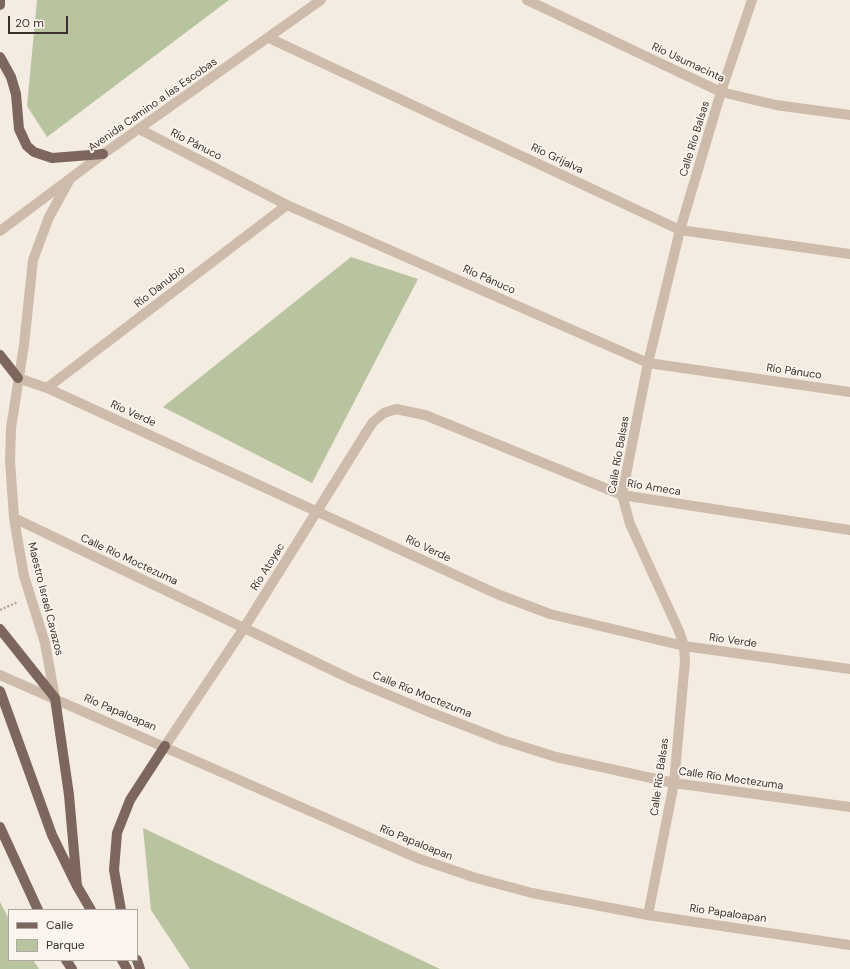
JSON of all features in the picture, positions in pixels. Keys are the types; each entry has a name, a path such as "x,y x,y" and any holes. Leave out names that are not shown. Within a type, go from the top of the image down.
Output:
{"main road":[{"path":"0,0 0,5"},
{"path":"0,57 13,83 16,94 19,129 27,146 38,154 52,158 103,154"},
{"path":"0,355 18,378"},
{"path":"0,629 55,698 69,795 77,886"},
{"path":"0,691 49,828 77,886 91,909"},
{"path":"121,909 114,870 114,850 117,833 130,800 165,746"},
{"path":"0,827 38,909"}],"street":[{"name":"Avenida Camino a las Escobas","path":"0,231 103,154 269,38 320,0"},
{"name":"Río Usumacinta","path":"526,0 721,92 776,105 850,115"},
{"name":"Calle Río Balsas","path":"648,915 674,783 684,680 684,646 673,614 630,524 622,495 648,363 680,230 721,92 752,0"},
{"name":"Río Grijalva","path":"269,38 680,230 850,254"},
{"name":"Río Pánuco","path":"138,129 286,205 648,363 850,392"},
{"name":"Maestro Israel Cavazos","path":"55,698 45,643 24,576 14,518 10,460 11,428 33,260 49,217 70,179"},
{"name":"Río Danubio","path":"48,388 286,205"},
{"name":"Río Verde","path":"18,378 48,388 497,594 550,614 684,646 850,669"},
{"name":"Río Ameca","path":"396,409 425,415 622,495 850,530"},
{"name":"Río Atoyac","path":"165,746 244,628 373,422 384,413 396,409"},
{"name":"Calle Río Moctezuma","path":"14,518 354,680 427,711 502,740 556,757 674,783 850,807"},
{"name":"Río Papaloapan","path":"0,675 165,746 417,858 476,878 532,893 648,915 850,945"}],"green space":[{"path":"37,0 229,0 47,137 27,106"},
{"path":"351,257 418,279 312,483 163,407"},
{"path":"143,828 440,969 190,969 151,910"},
{"path":"0,902 8,917 8,961 34,961 39,969 0,969"}]}
